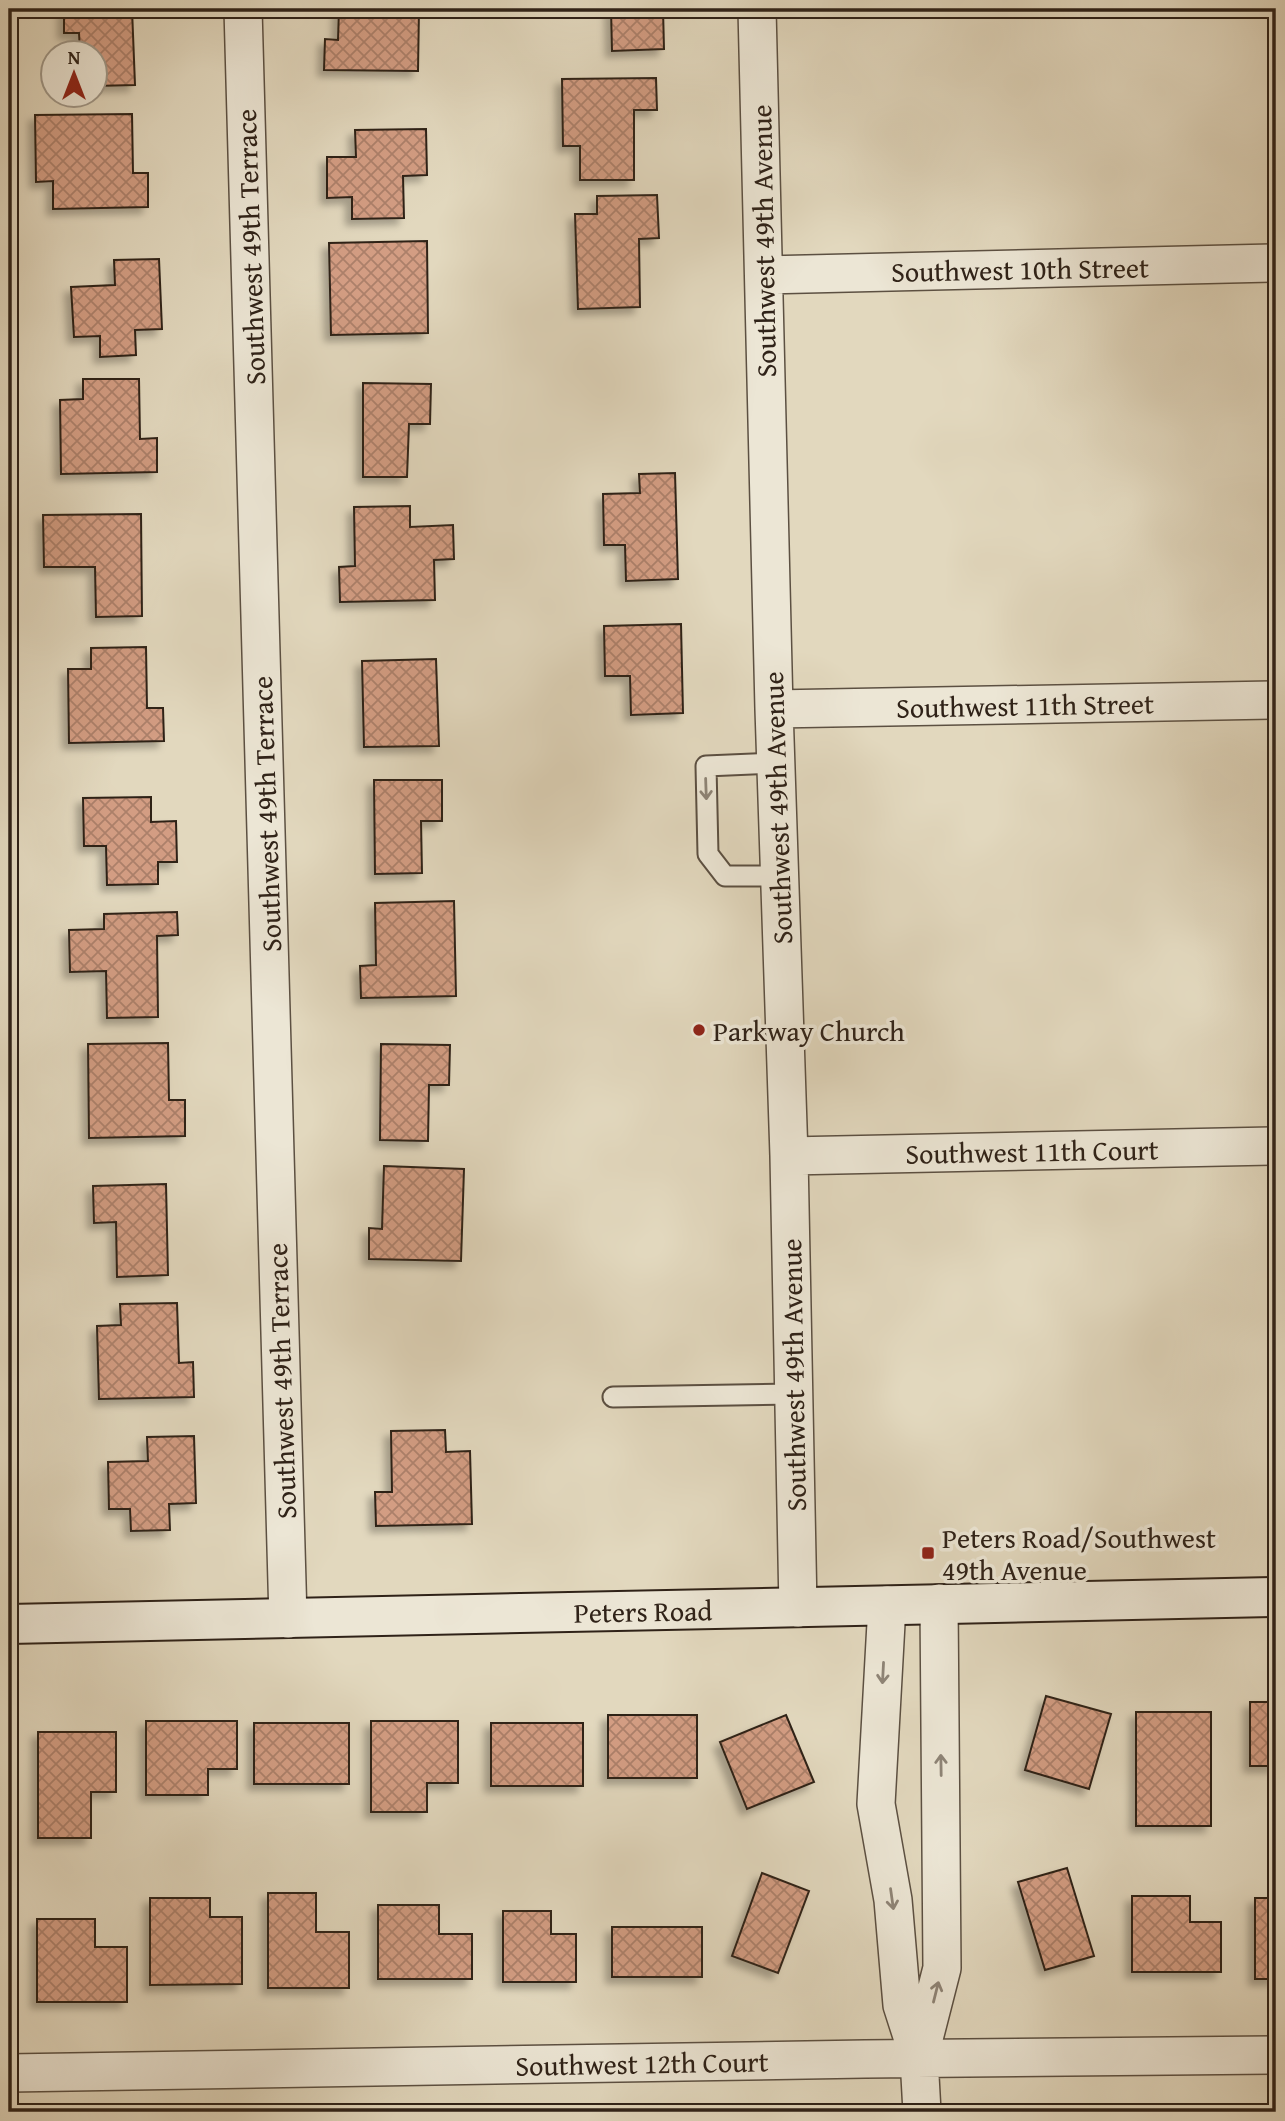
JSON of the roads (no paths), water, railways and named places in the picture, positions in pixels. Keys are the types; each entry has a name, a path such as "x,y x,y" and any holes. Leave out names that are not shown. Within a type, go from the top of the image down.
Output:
{"main road":[{"name":"Peters Road","path":"9,1624 1276,1597"}],"street":[{"name":"Southwest 49th Terrace","path":"243,9 288,1619"},
{"name":"Southwest 49th Avenue","path":"757,9 774,709 789,1156 798,1608"},
{"name":"Southwest 10th Street","path":"764,275 1276,263"},
{"name":"Southwest 11th Street","path":"774,709 1276,700"},
{"name":"Southwest 11th Court","path":"789,1156 1276,1146"},
{"path":"919,2058 942,1968 939,1603"},
{"path":"887,1605 876,1804 893,1900 902,2005 919,2058 922,2112"},
{"name":"Southwest 12th Court","path":"9,2074 919,2058 1276,2055"}],"lane":[{"path":"776,763 706,766 708,854 725,876 779,876"},
{"path":"613,1397 793,1394"}],"place":[{"name":"Parkway Church","path":"699,1030"},
{"name":"Peters Road/Southwest 49th Avenue","path":"928,1553"}]}
